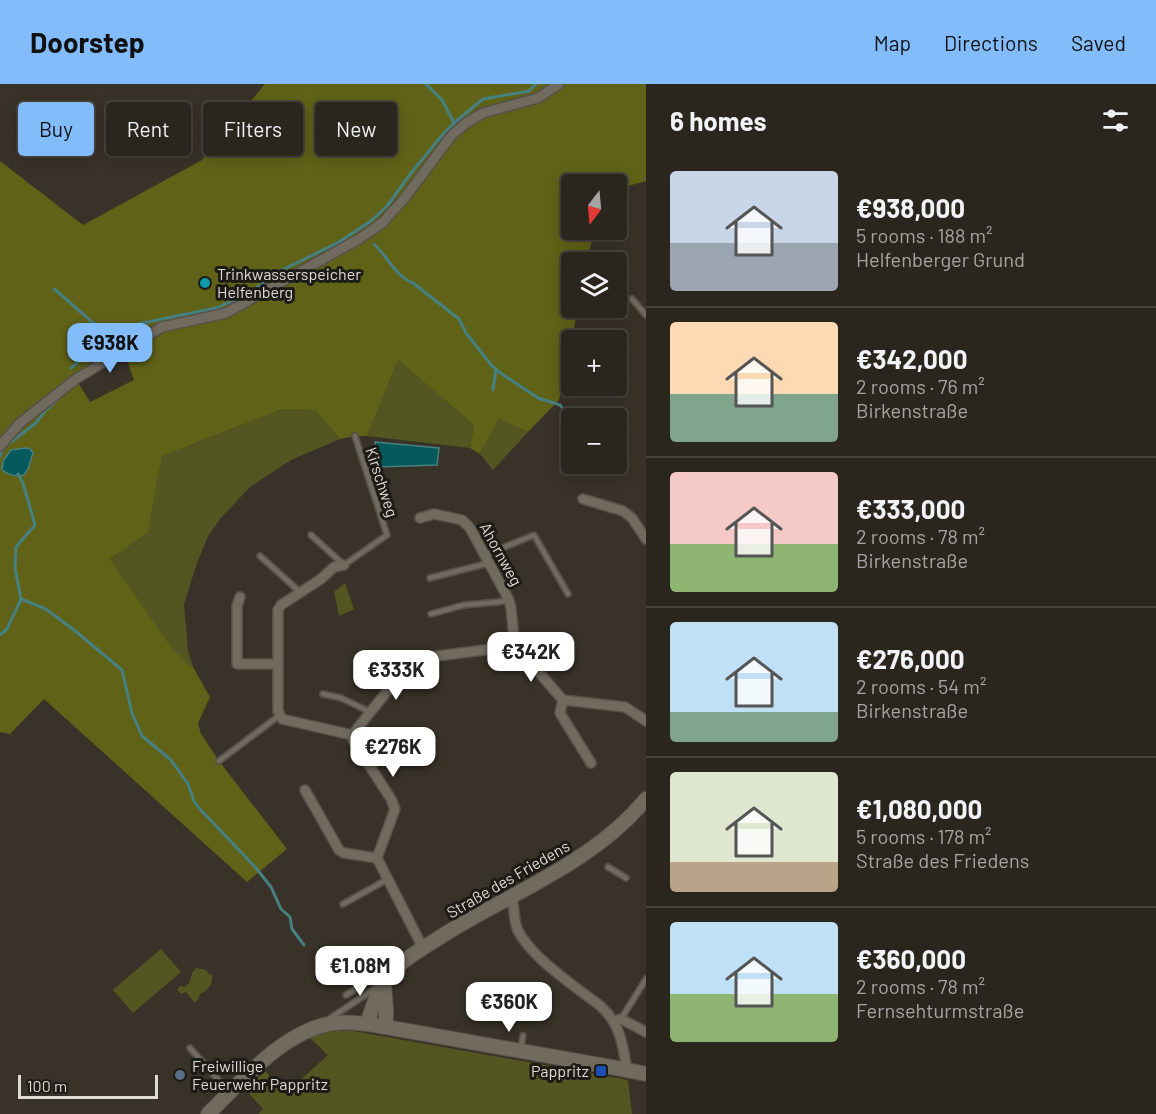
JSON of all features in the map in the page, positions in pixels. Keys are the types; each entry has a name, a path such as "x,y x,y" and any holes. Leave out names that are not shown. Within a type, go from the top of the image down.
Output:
{"street":[{"path":"0,446 20,423 76,379 162,327 226,313 359,239 382,223 404,199 451,136 466,123 483,113 538,98 559,84"},
{"path":"583,498 622,511 632,518 646,538"},
{"name":"Ahornweg","path":"420,518 434,514 462,520 470,528 509,600 515,648"},
{"path":"344,565 334,567 281,605 278,610 278,711 282,719 352,735"},
{"path":"240,597 237,606 237,664 278,664"},
{"path":"423,948 377,858 395,809 391,799 352,740 352,735 388,689 430,657 507,647 521,652 563,700 625,707 646,721"},
{"path":"563,700 560,713 591,763"},
{"path":"305,790 339,850 344,853 377,858"},
{"name":"Straße des Friedens","path":"367,1024 385,980 399,965 467,920 582,855 621,825 646,799"},
{"path":"511,896 515,926 529,947 556,974 617,1020 646,1032"},
{"path":"385,980 386,1027"},
{"path":"617,1020 627,1070"},
{"path":"208,1114 277,1049 295,1036 313,1028 337,1023 386,1027 646,1074"}],"lane":[{"path":"632,299 646,315"},
{"name":"Kirschweg","path":"344,565 387,535 355,436"},
{"path":"311,535 344,565"},
{"path":"430,578 487,559 534,535 568,594"},
{"path":"260,555 300,592"},
{"path":"431,614 464,605 509,600"},
{"path":"323,694 341,698 370,712"},
{"path":"219,761 280,715"},
{"path":"608,867 626,878"},
{"path":"343,904 388,879"},
{"path":"346,996 376,976 385,980"},
{"path":"617,1020 646,979"},
{"path":"324,1025 330,1018 385,980"},
{"path":"520,1051 523,1036"},
{"path":"190,1048 230,1093"}],"shaded area":[{"path":"265,84 646,84 646,181 627,186 627,174 561,174 561,240 592,240 589,252 561,252 561,318 576,318 573,330 561,330 559,400 528,432 499,419 480,454 470,448 474,425 398,360 367,436 340,439 315,410 283,409 162,456 148,533 110,559 173,650 194,669 210,697 198,723 201,734 287,849 247,882 44,699 10,734 0,732 0,161 83,225 202,160 205,156 303,156 303,102 250,102","holes":["123,350 134,380 90,402 76,379"]},
{"path":"398,360 474,425 470,448 367,436"},
{"path":"283,409 315,410 340,439 291,460 250,487 221,518 208,536 184,604 188,651 194,669 173,651 110,559 148,533 162,456"},
{"path":"499,419 528,432 493,470 480,454"},
{"path":"345,583 354,609 339,616 334,592"},
{"path":"161,949 181,972 133,1013 113,990"},
{"path":"196,968 212,974 212,981 195,1003 186,992 181,994 177,990 180,986 185,987 190,982"},
{"path":"353,1031 628,1080 632,1114 258,1114 263,1109 245,1089 265,1071 286,1093 328,1055 310,1038 321,1033"}],"water":[{"path":"375,442 439,448 437,465 378,467"},
{"path":"26,448 33,453 24,475 13,475 2,470 3,461 11,450"}],"waterway":[{"path":"426,84 442,100 454,123"},
{"path":"71,368 110,336 138,324 216,308 248,294 278,272 339,242 371,221 387,206 443,134 483,99 529,91 536,84"},
{"path":"374,244 401,276 459,319 466,333 492,366 538,398 560,405 563,408"},
{"path":"54,289 110,336"},
{"path":"493,390 496,369"},
{"path":"0,456 3,448 36,423 58,399"},
{"path":"0,635 7,629 21,599 15,568 16,547 35,525 23,483 18,474"},
{"path":"21,599 46,609 122,670 132,713 142,736 171,760 188,784 199,808 271,887 281,909 290,917 292,929 304,945"}],"place":[{"name":"Trinkwasserspeicher Helfenberg","path":"205,283"},
{"name":"Pappritz","path":"601,1071"},
{"name":"Freiwillige Feuerwehr Pappritz","path":"180,1075"}]}
